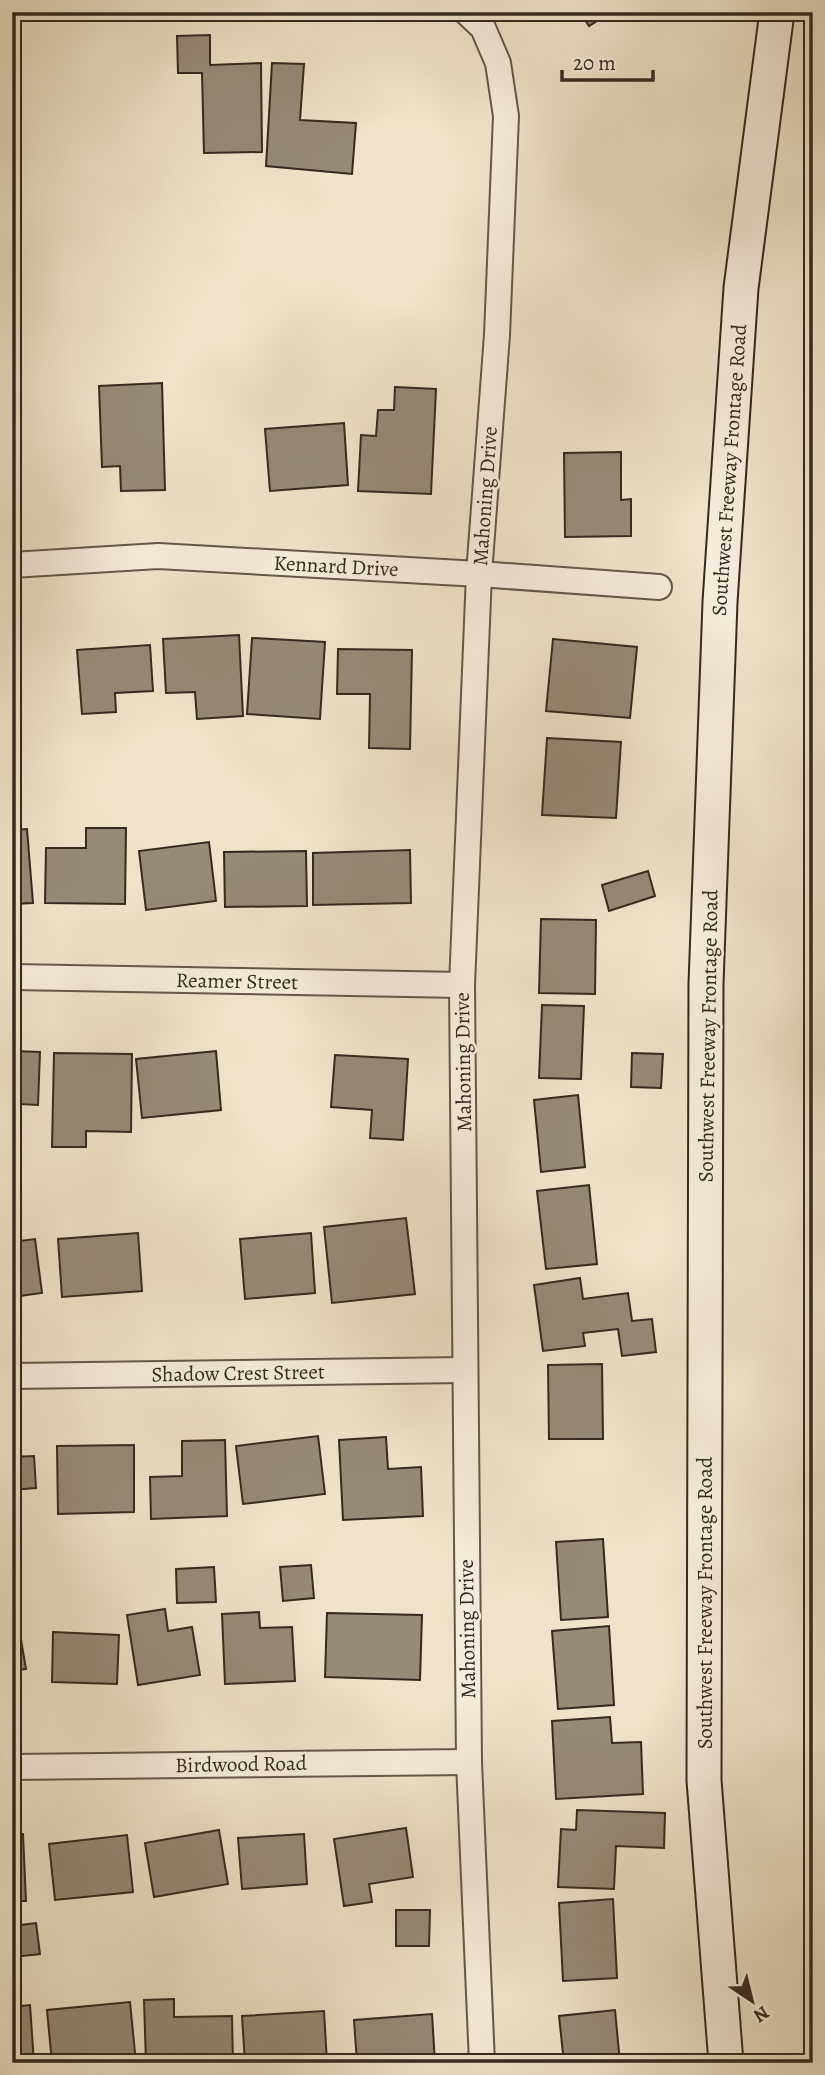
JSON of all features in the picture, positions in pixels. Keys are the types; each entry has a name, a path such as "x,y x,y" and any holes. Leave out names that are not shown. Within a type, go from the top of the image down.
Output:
{"main road":[{"name":"Southwest Freeway Frontage Road","path":"726,2063 704,1780 706,984 720,602 741,288 777,12"}],"street":[{"name":"Mahoning Drive","path":"466,12 483,28 498,63 506,116 497,335 479,574 461,985 469,1762 482,2063"},
{"name":"Kennard Drive","path":"12,565 158,556 659,587"},
{"name":"Reamer Street","path":"12,977 461,985"},
{"name":"Shadow Crest Street","path":"12,1376 464,1370"},
{"name":"Birdwood Road","path":"12,1767 469,1762"}],"building":[{"path":"580,12 611,12 589,26"},
{"path":"210,35 210,65 261,63 262,152 204,153 202,73 178,73 177,36"},
{"path":"272,63 304,64 300,120 356,123 352,174 266,166"},
{"path":"162,383 165,490 121,491 120,466 102,467 99,386"},
{"path":"395,387 436,389 431,494 358,491 361,435 376,436 378,410 394,410"},
{"path":"344,423 348,485 270,491 265,429"},
{"path":"621,452 621,500 631,499 631,536 565,537 564,453"},
{"path":"239,635 243,716 197,719 195,692 166,693 163,639"},
{"path":"252,638 325,642 320,719 247,714"},
{"path":"553,639 637,647 630,718 546,711"},
{"path":"150,645 153,691 115,693 116,712 82,714 77,650"},
{"path":"338,649 412,650 410,749 369,748 370,694 337,694"},
{"path":"547,738 621,742 616,818 542,815"},
{"path":"86,828 126,828 125,904 45,903 46,848 86,848"},
{"path":"27,829 33,903 12,904 12,830"},
{"path":"209,842 216,901 146,910 139,851"},
{"path":"410,850 411,903 313,905 313,853"},
{"path":"306,851 307,906 225,907 224,852"},
{"path":"648,871 655,896 609,911 602,885"},
{"path":"541,919 596,920 595,994 539,993"},
{"path":"542,1005 584,1006 581,1079 539,1078"},
{"path":"12,1051 40,1052 38,1105 20,1104 19,1118 12,1118"},
{"path":"216,1051 221,1110 142,1118 136,1059"},
{"path":"54,1053 132,1054 131,1132 86,1131 86,1147 52,1147"},
{"path":"632,1053 663,1054 661,1088 631,1087"},
{"path":"335,1055 408,1059 403,1140 370,1138 372,1110 331,1107"},
{"path":"578,1095 585,1167 541,1172 534,1100"},
{"path":"589,1185 597,1264 546,1269 537,1191"},
{"path":"406,1218 415,1294 332,1303 324,1227"},
{"path":"138,1233 142,1291 62,1297 58,1239"},
{"path":"311,1233 315,1293 245,1299 240,1239"},
{"path":"35,1239 42,1293 12,1297 12,1242"},
{"path":"580,1278 583,1299 628,1293 632,1321 652,1319 656,1352 622,1356 618,1329 583,1333 585,1346 543,1351 534,1285"},
{"path":"602,1364 603,1439 549,1439 548,1365"},
{"path":"318,1436 325,1494 243,1504 236,1446"},
{"path":"386,1437 388,1469 421,1467 423,1516 343,1520 339,1440"},
{"path":"225,1440 227,1516 151,1519 150,1477 182,1476 182,1441"},
{"path":"134,1445 134,1512 58,1514 57,1446"},
{"path":"34,1456 36,1488 12,1490 12,1457"},
{"path":"603,1539 608,1617 561,1620 556,1542"},
{"path":"311,1565 314,1598 283,1601 280,1567"},
{"path":"214,1567 216,1602 177,1603 176,1569"},
{"path":"165,1609 168,1631 192,1627 200,1675 138,1685 127,1615"},
{"path":"259,1612 260,1628 292,1627 295,1681 225,1684 222,1614"},
{"path":"327,1613 422,1615 420,1680 325,1677"},
{"path":"609,1626 614,1705 558,1709 552,1631"},
{"path":"53,1632 119,1635 117,1684 52,1682"},
{"path":"20,1634 26,1669 12,1671 12,1635"},
{"path":"610,1717 612,1743 641,1742 643,1794 556,1799 552,1721"},
{"path":"577,1810 665,1813 664,1848 616,1846 614,1889 558,1887 561,1829 576,1830"},
{"path":"406,1828 413,1877 369,1884 372,1902 344,1906 334,1839"},
{"path":"219,1830 228,1884 154,1897 145,1843"},
{"path":"23,1834 26,1901 12,1901 12,1835"},
{"path":"304,1834 307,1884 242,1889 238,1838"},
{"path":"127,1835 133,1892 55,1900 49,1844"},
{"path":"613,1899 617,1978 563,1981 559,1903"},
{"path":"396,1910 430,1910 429,1946 396,1946"},
{"path":"36,1923 40,1954 14,1957 12,1926"},
{"path":"174,1999 174,2017 232,2016 233,2063 146,2063 144,2000"},
{"path":"130,2002 136,2063 52,2063 47,2010"},
{"path":"30,2005 34,2063 12,2063 12,2007"},
{"path":"615,2010 620,2063 564,2063 559,2016"},
{"path":"324,2011 327,2063 245,2063 242,2016"},
{"path":"432,2014 435,2063 357,2063 354,2020"}]}
